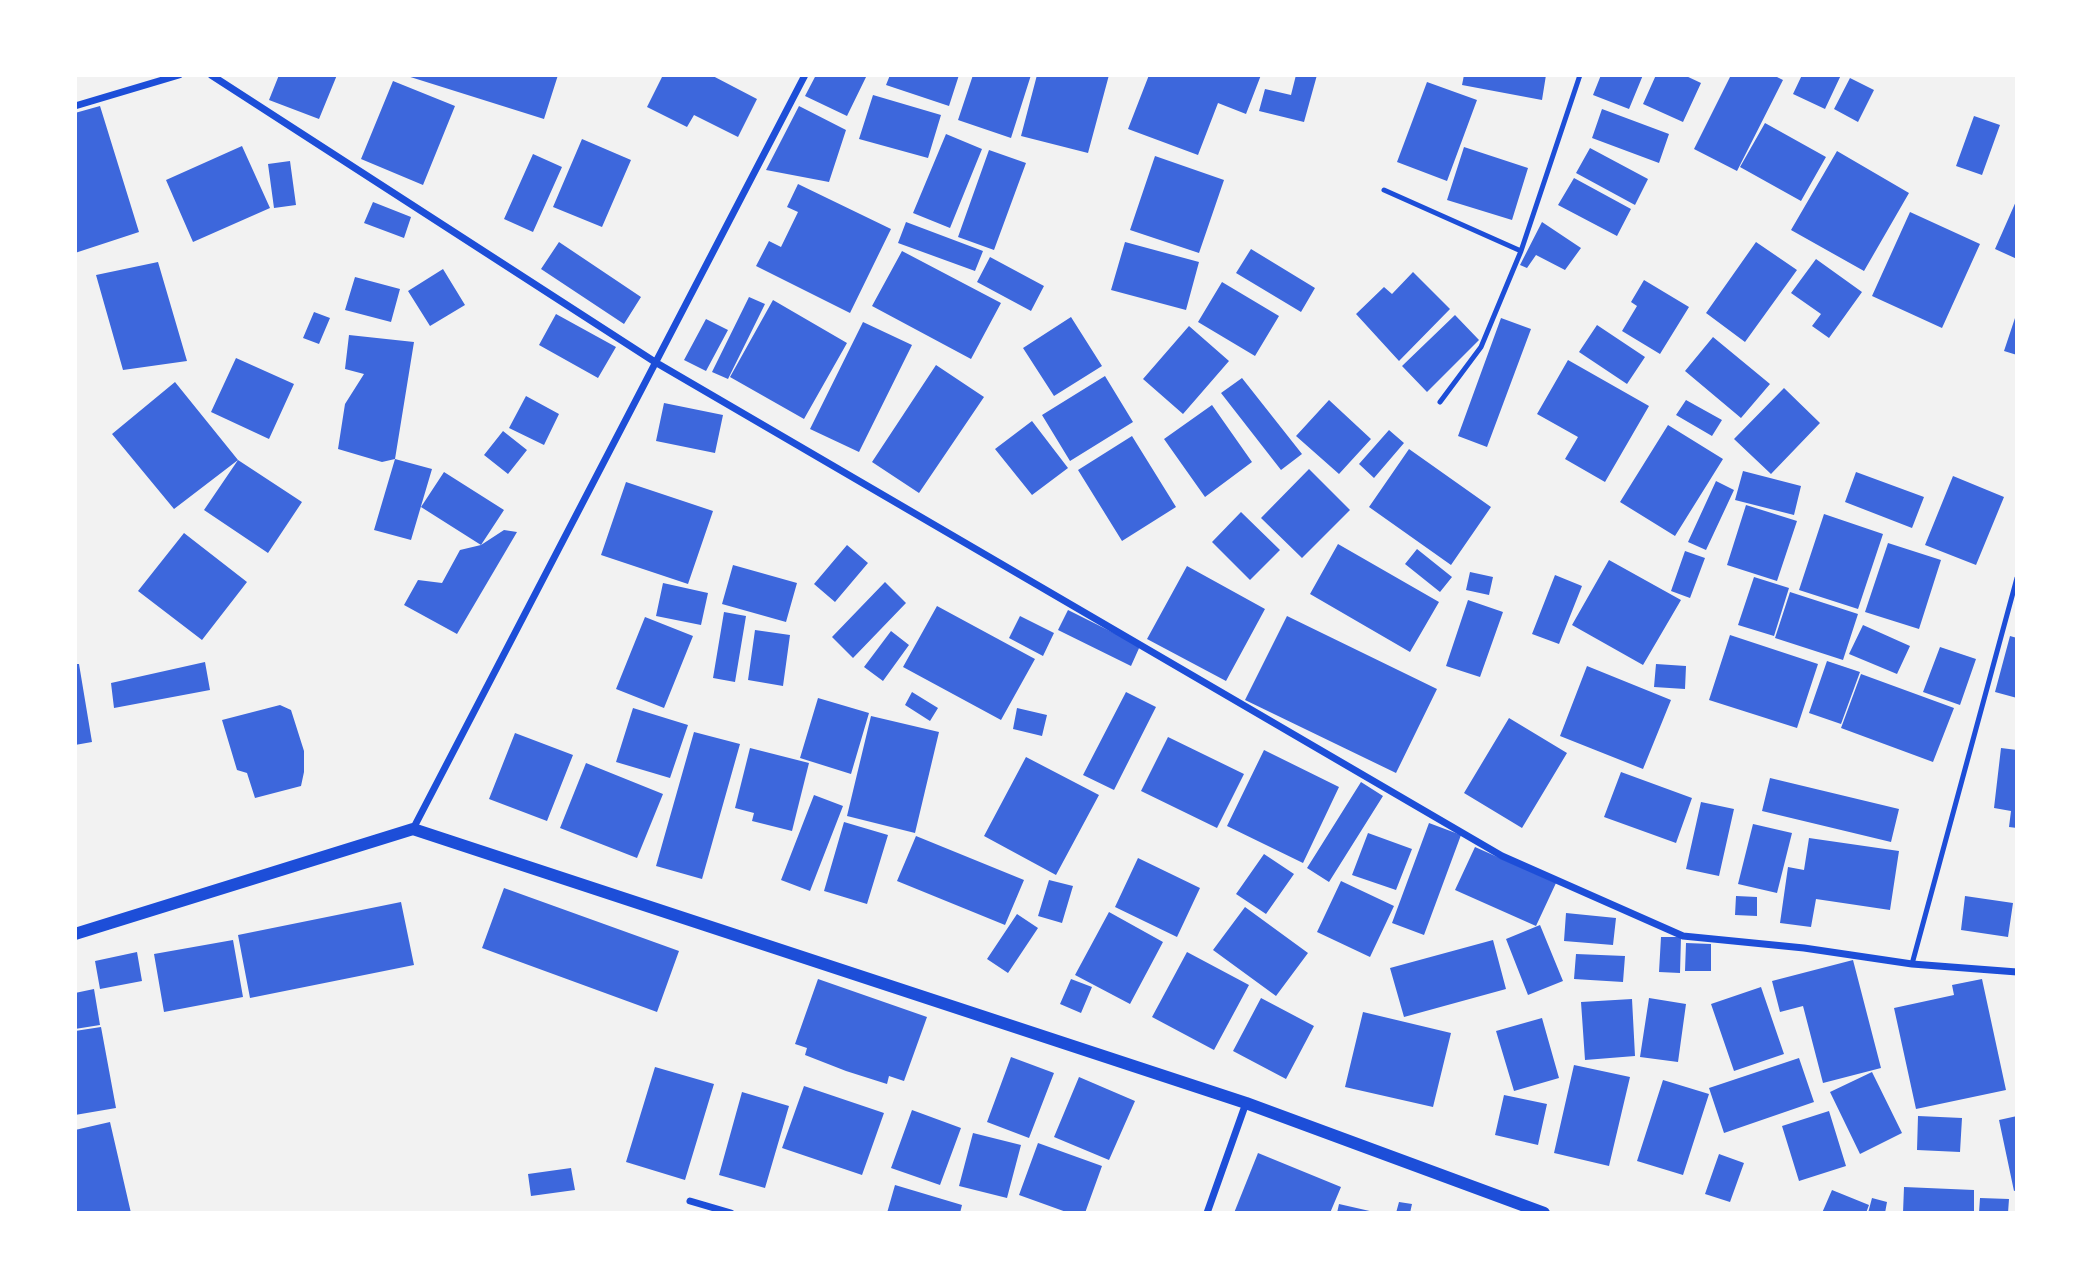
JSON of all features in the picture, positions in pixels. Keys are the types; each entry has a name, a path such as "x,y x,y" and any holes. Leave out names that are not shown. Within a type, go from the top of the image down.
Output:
{"street":[{"path":"75,106 179,75"},
{"path":"211,75 655,362 1502,856 1683,936 1804,948 1912,964 2017,972"},
{"path":"413,829 805,75"},
{"path":"75,934 413,829 1246,1104 1542,1213"},
{"path":"1207,1213 1246,1104"},
{"path":"690,1201 731,1213"}],"lane":[{"path":"1440,402 1481,347 1521,251 1580,75"},
{"path":"1384,190 1521,251"},
{"path":"1912,964 2017,578"}],"building":[{"path":"279,75 337,75 319,119 269,100"},
{"path":"404,75 558,75 544,119"},
{"path":"663,75 711,75 757,99 738,137 694,115 687,127 647,107"},
{"path":"816,75 867,75 847,116 805,96"},
{"path":"890,75 959,75 949,106 886,85"},
{"path":"973,75 1031,75 1011,138 958,120"},
{"path":"1037,75 1109,75 1088,153 1021,136"},
{"path":"1149,75 1261,75 1246,114 1218,103 1198,155 1128,129"},
{"path":"1296,75 1317,75 1304,122 1259,111 1265,89 1291,95"},
{"path":"1464,75 1546,75 1542,100 1462,85"},
{"path":"1601,75 1643,75 1629,109 1593,95"},
{"path":"1656,75 1684,75 1701,83 1683,122 1643,104"},
{"path":"1731,75 1773,75 1783,80 1737,171 1694,149"},
{"path":"1802,75 1841,75 1825,109 1793,94"},
{"path":"1850,78 1874,90 1858,122 1834,109"},
{"path":"393,81 455,106 423,185 361,159"},
{"path":"1427,82 1477,100 1447,181 1397,162"},
{"path":"873,95 941,115 928,158 859,139"},
{"path":"100,106 139,232 75,253 75,113"},
{"path":"799,106 846,130 829,182 766,170"},
{"path":"1602,109 1669,134 1659,163 1592,138"},
{"path":"1974,116 2000,125 1982,175 1956,166"},
{"path":"1765,123 1826,157 1801,201 1740,167"},
{"path":"946,134 982,149 950,228 913,213"},
{"path":"582,139 631,160 602,227 553,207"},
{"path":"242,146 270,208 193,242 166,180"},
{"path":"1464,147 1528,168 1512,220 1447,200"},
{"path":"1590,148 1648,179 1635,205 1576,173"},
{"path":"989,150 1026,163 994,250 958,237"},
{"path":"1837,151 1909,193 1864,271 1791,230"},
{"path":"533,154 562,167 533,232 504,219"},
{"path":"1155,156 1224,180 1199,253 1130,230"},
{"path":"290,161 296,205 274,208 268,164"},
{"path":"1574,178 1631,209 1617,236 1558,205"},
{"path":"798,184 891,229 850,313 756,266 769,241 781,247 798,212 787,207"},
{"path":"2017,199 2017,259 1995,249"},
{"path":"373,202 411,217 404,238 364,223"},
{"path":"1910,212 1980,244 1942,328 1872,296"},
{"path":"906,222 983,251 975,271 898,243"},
{"path":"1542,222 1581,248 1565,270 1536,255 1527,268 1520,265"},
{"path":"559,242 641,297 624,324 541,269"},
{"path":"1125,242 1199,262 1186,310 1111,290"},
{"path":"1756,242 1797,270 1745,342 1706,313"},
{"path":"1251,249 1315,288 1301,312 1236,273"},
{"path":"902,251 1001,303 971,359 872,306"},
{"path":"990,257 1044,286 1031,311 977,282"},
{"path":"1816,259 1862,292 1829,338 1812,326 1821,314 1791,293"},
{"path":"158,262 187,361 123,370 96,275"},
{"path":"443,269 465,305 430,326 408,291"},
{"path":"1413,272 1450,309 1399,361 1356,314 1384,287 1392,294"},
{"path":"355,277 400,289 391,322 345,310"},
{"path":"1644,280 1689,307 1660,354 1622,331 1637,306 1631,302"},
{"path":"1222,282 1279,316 1255,356 1198,322"},
{"path":"749,297 765,304 728,379 712,372"},
{"path":"773,300 847,343 804,419 730,377"},
{"path":"314,312 330,318 319,344 303,338"},
{"path":"556,314 616,347 598,378 539,345"},
{"path":"1455,315 1479,340 1427,392 1402,366"},
{"path":"2017,315 2017,355 2004,351"},
{"path":"1071,317 1102,366 1054,396 1023,348"},
{"path":"1501,318 1531,329 1487,447 1458,436"},
{"path":"706,319 728,330 706,371 684,360"},
{"path":"863,322 912,345 859,452 810,429"},
{"path":"1597,325 1645,357 1627,384 1579,352"},
{"path":"1189,326 1229,361 1183,414 1143,379"},
{"path":"349,335 414,342 395,459 382,462 338,449 345,404 364,374 345,369"},
{"path":"1713,337 1770,384 1741,418 1685,371"},
{"path":"236,358 294,384 269,439 211,412"},
{"path":"1568,360 1649,406 1605,482 1565,459 1578,437 1537,414"},
{"path":"936,365 984,397 919,493 872,462"},
{"path":"1105,376 1133,422 1070,461 1042,415"},
{"path":"1242,378 1302,454 1281,470 1221,393"},
{"path":"175,382 238,460 174,509 112,434"},
{"path":"1784,388 1820,423 1771,474 1734,439"},
{"path":"526,396 559,414 544,445 509,428"},
{"path":"1329,400 1371,439 1339,474 1296,436"},
{"path":"1686,400 1722,420 1712,436 1676,415"},
{"path":"664,403 723,415 715,453 656,441"},
{"path":"1212,405 1252,462 1205,497 1164,439"},
{"path":"1032,421 1068,468 1032,495 995,449"},
{"path":"1668,425 1723,459 1675,536 1620,502"},
{"path":"1389,430 1404,443 1374,478 1359,464"},
{"path":"503,431 527,450 508,474 484,455"},
{"path":"1132,436 1176,507 1122,541 1078,470"},
{"path":"1409,449 1491,507 1451,565 1369,507"},
{"path":"395,459 432,469 411,540 374,530"},
{"path":"238,460 302,502 268,553 204,510"},
{"path":"1309,469 1350,510 1302,558 1261,518"},
{"path":"1743,471 1801,486 1794,515 1735,500"},
{"path":"444,472 504,510 481,545 421,507"},
{"path":"1856,472 1924,497 1912,528 1845,502"},
{"path":"1953,476 2004,497 1976,565 1925,545"},
{"path":"1716,481 1734,490 1706,550 1688,542"},
{"path":"626,482 713,511 688,584 601,555"},
{"path":"1746,505 1797,521 1777,581 1727,565"},
{"path":"1241,512 1280,550 1250,580 1212,542"},
{"path":"1824,514 1883,534 1858,609 1799,590"},
{"path":"504,530 517,532 457,634 404,605 418,580 442,583 460,550 481,545"},
{"path":"184,533 247,582 202,640 138,591"},
{"path":"1888,543 1941,560 1919,629 1865,612"},
{"path":"1338,544 1439,602 1410,652 1310,594"},
{"path":"847,545 868,563 835,602 814,584"},
{"path":"1417,549 1452,577 1440,592 1405,564"},
{"path":"1685,551 1705,558 1690,598 1671,591"},
{"path":"1609,560 1681,600 1643,665 1572,625"},
{"path":"733,565 797,583 786,622 722,604"},
{"path":"1187,566 1265,609 1226,681 1147,639"},
{"path":"1470,572 1493,577 1489,595 1466,590"},
{"path":"1555,575 1582,586 1559,644 1532,634"},
{"path":"1754,577 1789,588 1774,636 1738,625"},
{"path":"885,582 906,603 853,658 832,637"},
{"path":"663,583 708,593 701,625 656,616"},
{"path":"1790,592 1858,614 1843,660 1775,638"},
{"path":"1468,600 1503,612 1480,677 1446,666"},
{"path":"937,606 1035,659 1001,720 903,667"},
{"path":"1068,610 1140,646 1131,666 1058,630"},
{"path":"724,612 746,616 735,682 713,678"},
{"path":"1020,616 1054,633 1043,656 1009,638"},
{"path":"1287,616 1437,689 1396,773 1245,700"},
{"path":"645,617 693,636 664,708 616,689"},
{"path":"1863,625 1910,646 1897,674 1849,654"},
{"path":"755,630 790,635 783,686 748,680"},
{"path":"891,631 909,645 883,681 864,667"},
{"path":"1730,635 1818,664 1797,728 1709,700"},
{"path":"2010,636 2017,638 2017,698 1995,692"},
{"path":"1940,647 1976,659 1960,705 1923,692"},
{"path":"1827,661 1860,672 1841,724 1809,713"},
{"path":"205,662 210,690 114,708 111,683"},
{"path":"75,664 79,664 92,742 75,745"},
{"path":"1656,664 1686,666 1685,689 1654,687"},
{"path":"1587,666 1671,700 1643,769 1560,736"},
{"path":"1861,674 1954,708 1933,762 1841,728"},
{"path":"912,692 938,708 930,721 905,705"},
{"path":"1126,692 1156,707 1114,790 1083,775"},
{"path":"818,698 869,713 851,774 800,758"},
{"path":"280,705 291,710 304,751 301,786 255,798 247,773 237,770 222,720"},
{"path":"633,708 688,725 670,778 616,762"},
{"path":"1017,708 1047,715 1042,736 1013,729"},
{"path":"871,716 939,732 915,833 847,816"},
{"path":"1509,718 1567,753 1522,828 1464,793"},
{"path":"694,732 740,744 702,879 656,866"},
{"path":"515,733 573,755 547,821 489,799"},
{"path":"1168,737 1244,774 1217,828 1141,791"},
{"path":"750,748 809,763 792,831 752,821 754,813 735,808"},
{"path":"2001,748 2017,750 2017,828 2009,827 2011,811 1994,808"},
{"path":"1264,750 1339,787 1303,863 1227,826"},
{"path":"1026,757 1099,795 1056,875 984,836"},
{"path":"586,763 663,794 637,858 560,828"},
{"path":"1621,772 1692,798 1676,843 1604,817"},
{"path":"1770,778 1899,809 1891,842 1762,811"},
{"path":"1361,782 1383,796 1329,882 1307,868"},
{"path":"814,795 843,806 810,891 781,880"},
{"path":"1701,802 1734,809 1719,876 1686,869"},
{"path":"844,822 888,835 867,904 824,891"},
{"path":"1429,823 1461,835 1424,935 1392,923"},
{"path":"1753,824 1792,833 1777,893 1738,884"},
{"path":"1368,833 1412,849 1396,890 1352,875"},
{"path":"916,836 1024,880 1005,925 897,881"},
{"path":"1809,838 1899,851 1890,910 1816,899 1811,927 1780,923 1788,867 1804,870"},
{"path":"1475,847 1556,883 1536,926 1455,890"},
{"path":"1264,854 1294,874 1266,914 1236,894"},
{"path":"1138,858 1200,888 1177,937 1115,907"},
{"path":"1049,880 1073,886 1062,923 1038,916"},
{"path":"1341,881 1394,906 1370,957 1317,932"},
{"path":"504,888 679,951 657,1012 482,948"},
{"path":"1736,896 1757,897 1757,916 1735,915"},
{"path":"1965,896 2013,903 2008,937 1961,930"},
{"path":"401,902 414,965 250,998 238,935"},
{"path":"1245,907 1308,953 1276,996 1213,950"},
{"path":"1109,912 1163,942 1130,1004 1075,975"},
{"path":"1566,913 1616,918 1613,945 1564,941"},
{"path":"1017,914 1038,928 1008,973 987,959"},
{"path":"1540,925 1563,981 1528,995 1506,939"},
{"path":"1661,937 1681,937 1680,973 1659,972"},
{"path":"233,940 243,997 164,1012 154,954"},
{"path":"1493,940 1506,989 1404,1017 1390,968"},
{"path":"1686,943 1711,944 1711,971 1685,971"},
{"path":"137,952 142,981 100,989 95,961"},
{"path":"1187,952 1249,985 1214,1050 1152,1017"},
{"path":"1576,954 1625,956 1623,982 1574,979"},
{"path":"1853,960 1881,1068 1823,1083 1803,1006 1780,1012 1772,981"},
{"path":"818,979 927,1017 904,1081 889,1076 887,1084 846,1071 805,1055 807,1048 795,1044"},
{"path":"1071,979 1092,987 1081,1013 1060,1004"},
{"path":"1982,979 2006,1090 1916,1109 1894,1008 1954,995 1952,985"},
{"path":"1761,987 1784,1054 1734,1071 1711,1004"},
{"path":"94,989 100,1025 75,1029 75,993"},
{"path":"1261,998 1314,1026 1286,1079 1233,1051"},
{"path":"1649,998 1686,1004 1678,1062 1640,1057"},
{"path":"1632,999 1635,1056 1585,1060 1581,1002"},
{"path":"1363,1012 1451,1033 1433,1107 1345,1087"},
{"path":"1542,1018 1559,1078 1514,1091 1496,1031"},
{"path":"101,1027 116,1108 75,1115 75,1031"},
{"path":"1011,1057 1054,1073 1029,1138 987,1122"},
{"path":"1799,1058 1814,1102 1724,1133 1709,1088"},
{"path":"1574,1065 1630,1077 1609,1166 1554,1153"},
{"path":"655,1067 714,1084 685,1180 626,1162"},
{"path":"1872,1072 1902,1133 1860,1154 1830,1092"},
{"path":"1079,1077 1135,1101 1109,1160 1054,1137"},
{"path":"1663,1080 1709,1094 1683,1175 1637,1161"},
{"path":"804,1086 884,1113 862,1175 782,1148"},
{"path":"742,1092 789,1106 765,1188 719,1175"},
{"path":"1504,1095 1547,1104 1538,1145 1495,1135"},
{"path":"912,1110 961,1128 940,1185 891,1168"},
{"path":"1829,1111 1846,1166 1799,1181 1782,1126"},
{"path":"1918,1116 1962,1118 1960,1152 1917,1150"},
{"path":"2017,1116 2017,1190 2014,1191 1999,1120"},
{"path":"110,1122 131,1213 75,1213 75,1130"},
{"path":"973,1133 1021,1145 1007,1198 959,1186"},
{"path":"1038,1143 1102,1166 1085,1213 1069,1213 1019,1195"},
{"path":"1258,1153 1341,1187 1330,1213 1234,1213"},
{"path":"1719,1154 1744,1163 1730,1202 1705,1194"},
{"path":"571,1168 575,1190 531,1196 528,1174"},
{"path":"895,1185 962,1205 960,1213 887,1213"},
{"path":"1904,1187 1974,1190 1974,1213 1903,1213"},
{"path":"1832,1190 1869,1205 1866,1213 1822,1213"},
{"path":"1872,1198 1887,1202 1885,1213 1868,1213"},
{"path":"1980,1198 2009,1199 2008,1213 1979,1213"},
{"path":"1399,1202 1412,1204 1410,1213 1396,1213"},
{"path":"1339,1204 1374,1212 1374,1213 1337,1213"}]}
